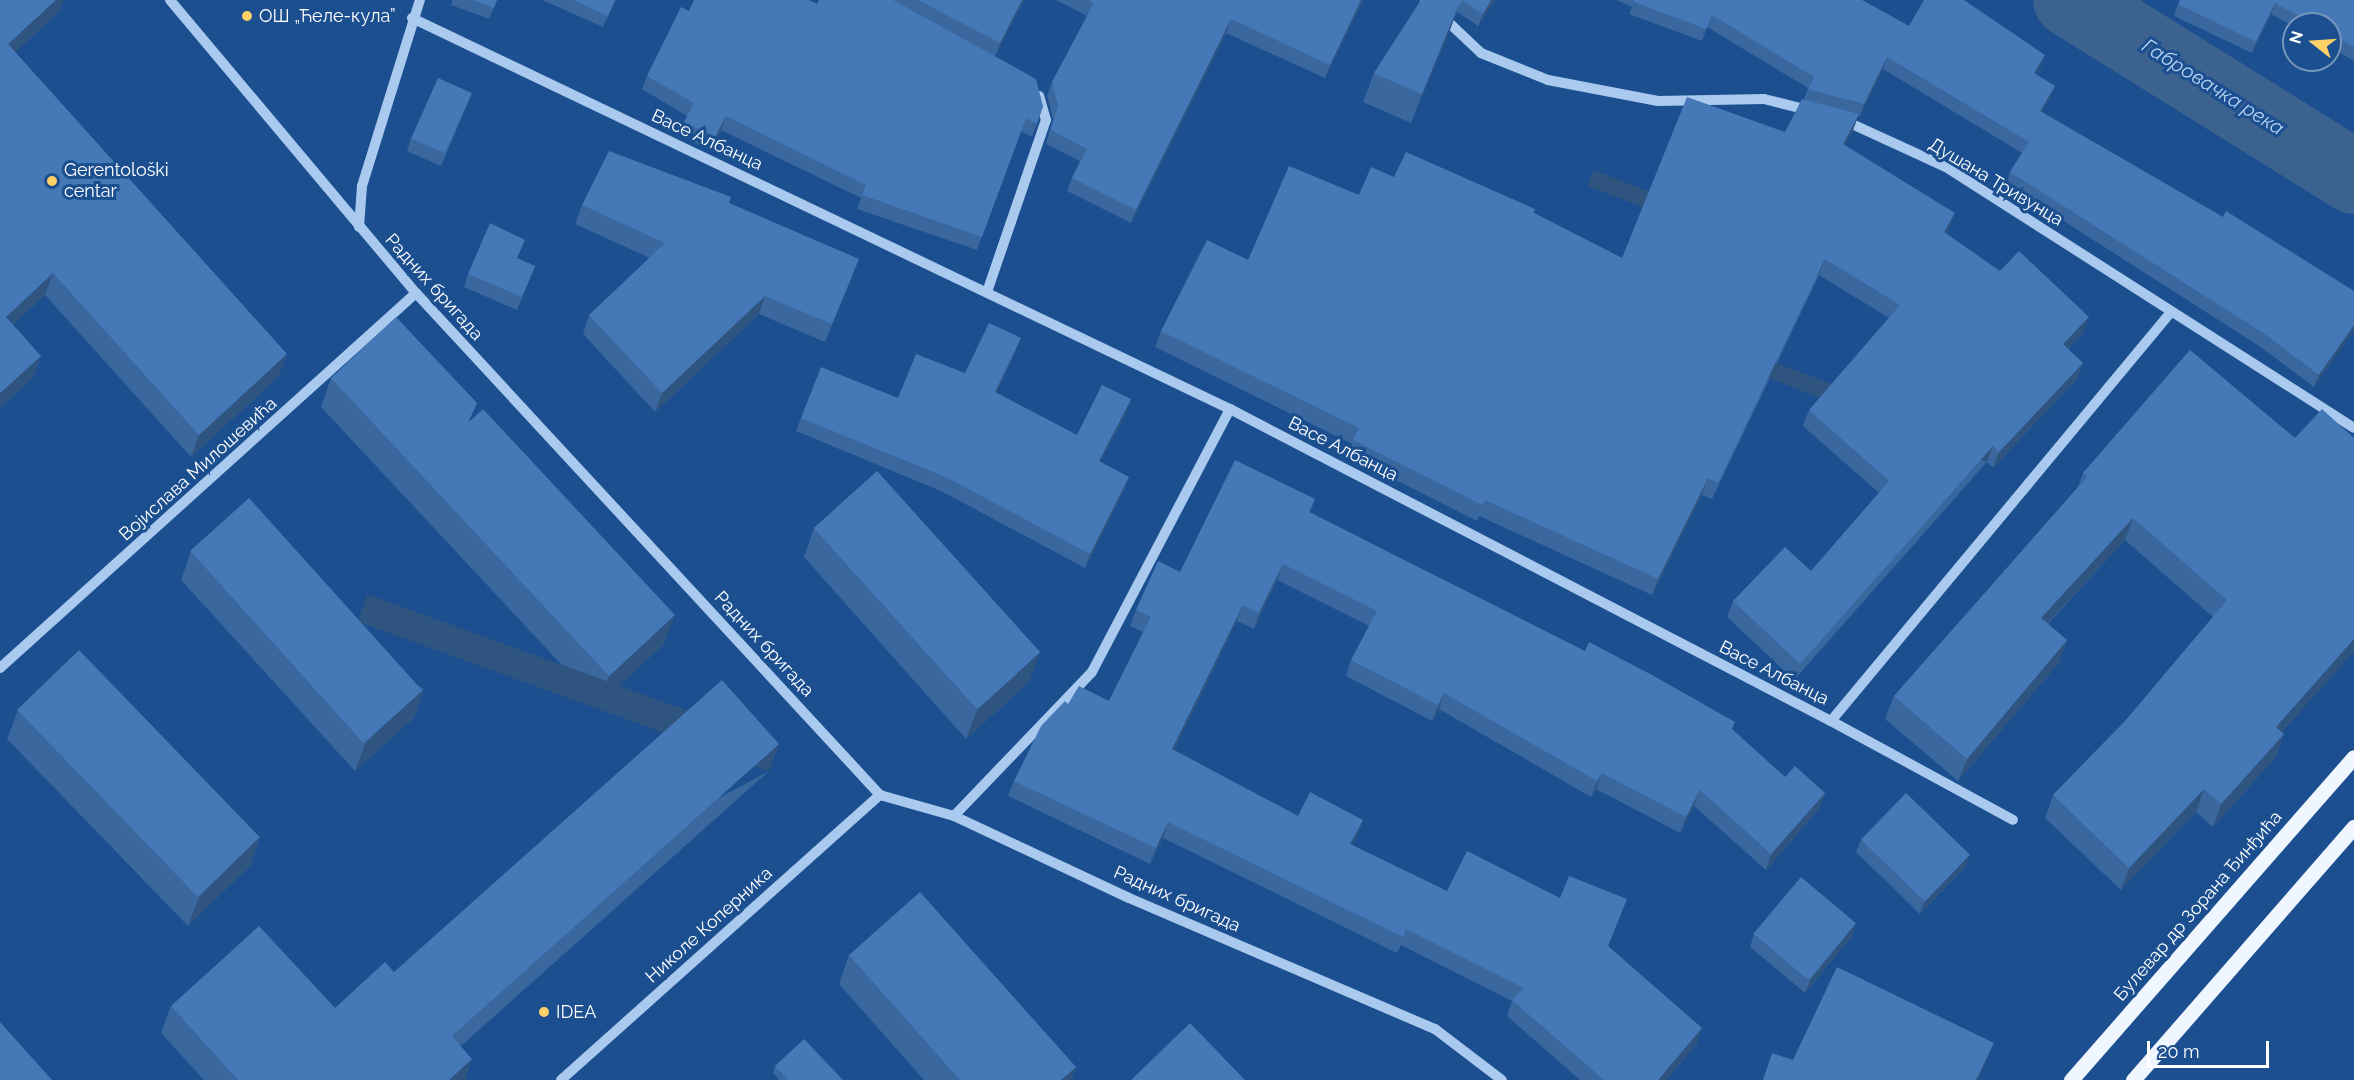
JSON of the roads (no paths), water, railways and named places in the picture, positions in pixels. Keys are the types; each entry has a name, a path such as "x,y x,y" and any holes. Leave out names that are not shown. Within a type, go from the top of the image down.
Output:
{"main road":[{"name":"Булевар др Зорана Ђинђића","path":"2071,1080 2354,757"},
{"path":"2133,1080 2354,827"}],"street":[{"name":"Радних бригада","path":"170,0 416,293 880,795 954,816 1129,898 1435,1029 1502,1080"},
{"path":"359,227 362,186 412,18 420,0"},
{"name":"Душана Тривунца","path":"1425,0 1481,53 1548,80 1658,101 1764,99 1857,123 1946,167 2354,428"},
{"name":"Васе Албанца","path":"412,18 1230,409 1831,722 2171,312"},
{"path":"987,292 1046,120 1037,87 1028,82"},
{"name":"Војислава Милошевића","path":"0,668 416,293"},
{"path":"954,816 1092,672 1230,409"},
{"path":"1831,722 2013,819"},
{"name":"Николе Коперника","path":"561,1080 880,795"}],"waterway":[{"name":"Габровачка река","path":"2070,0 2354,177"}],"place":[{"name":"ОШ „Ћеле-кула”","path":"247,16"},
{"name":"Gerentološki centar","path":"52,181"},
{"name":"IDEA","path":"544,1012"}]}
